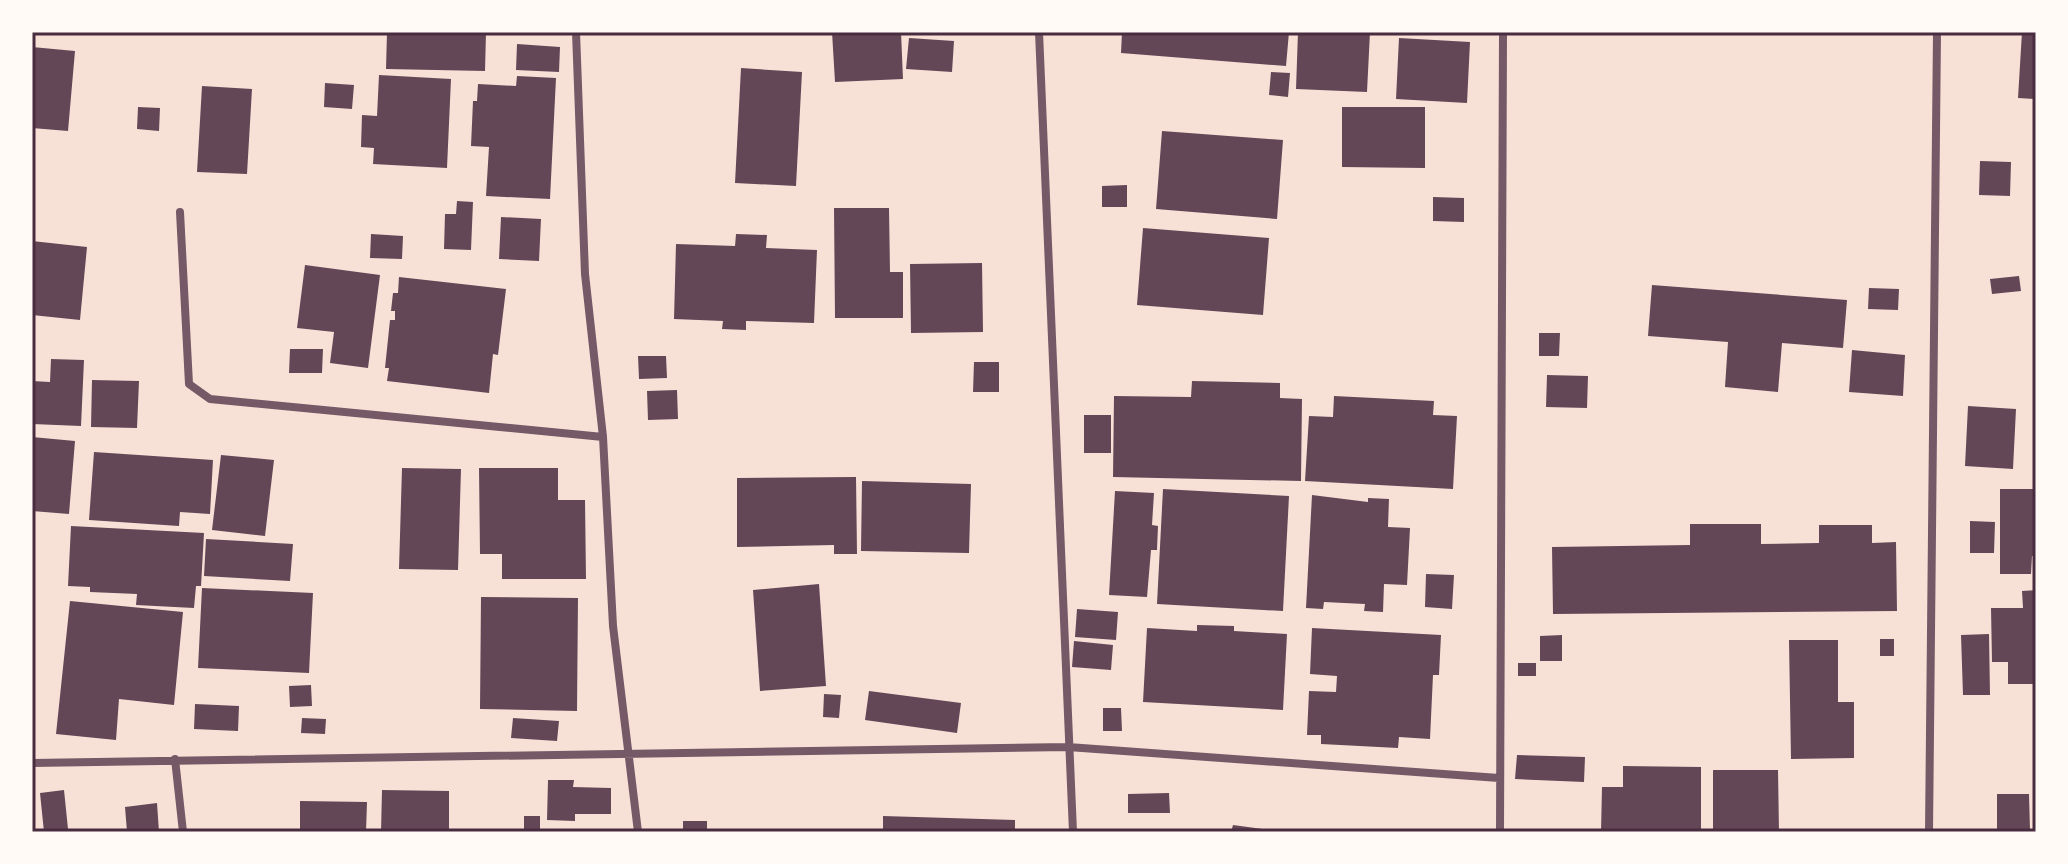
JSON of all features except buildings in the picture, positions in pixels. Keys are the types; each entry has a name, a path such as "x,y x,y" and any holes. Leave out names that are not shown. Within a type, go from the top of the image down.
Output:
{"street":[{"path":"576,32 585,274 603,437 613,626 631,753 638,832"},
{"path":"1039,32 1073,832"},
{"path":"1500,832 1503,32"},
{"path":"1929,832 1937,32"},
{"path":"180,212 189,384 210,399 603,437"},
{"path":"32,763 1068,747 1499,778"},
{"path":"175,759 183,832"}]}
